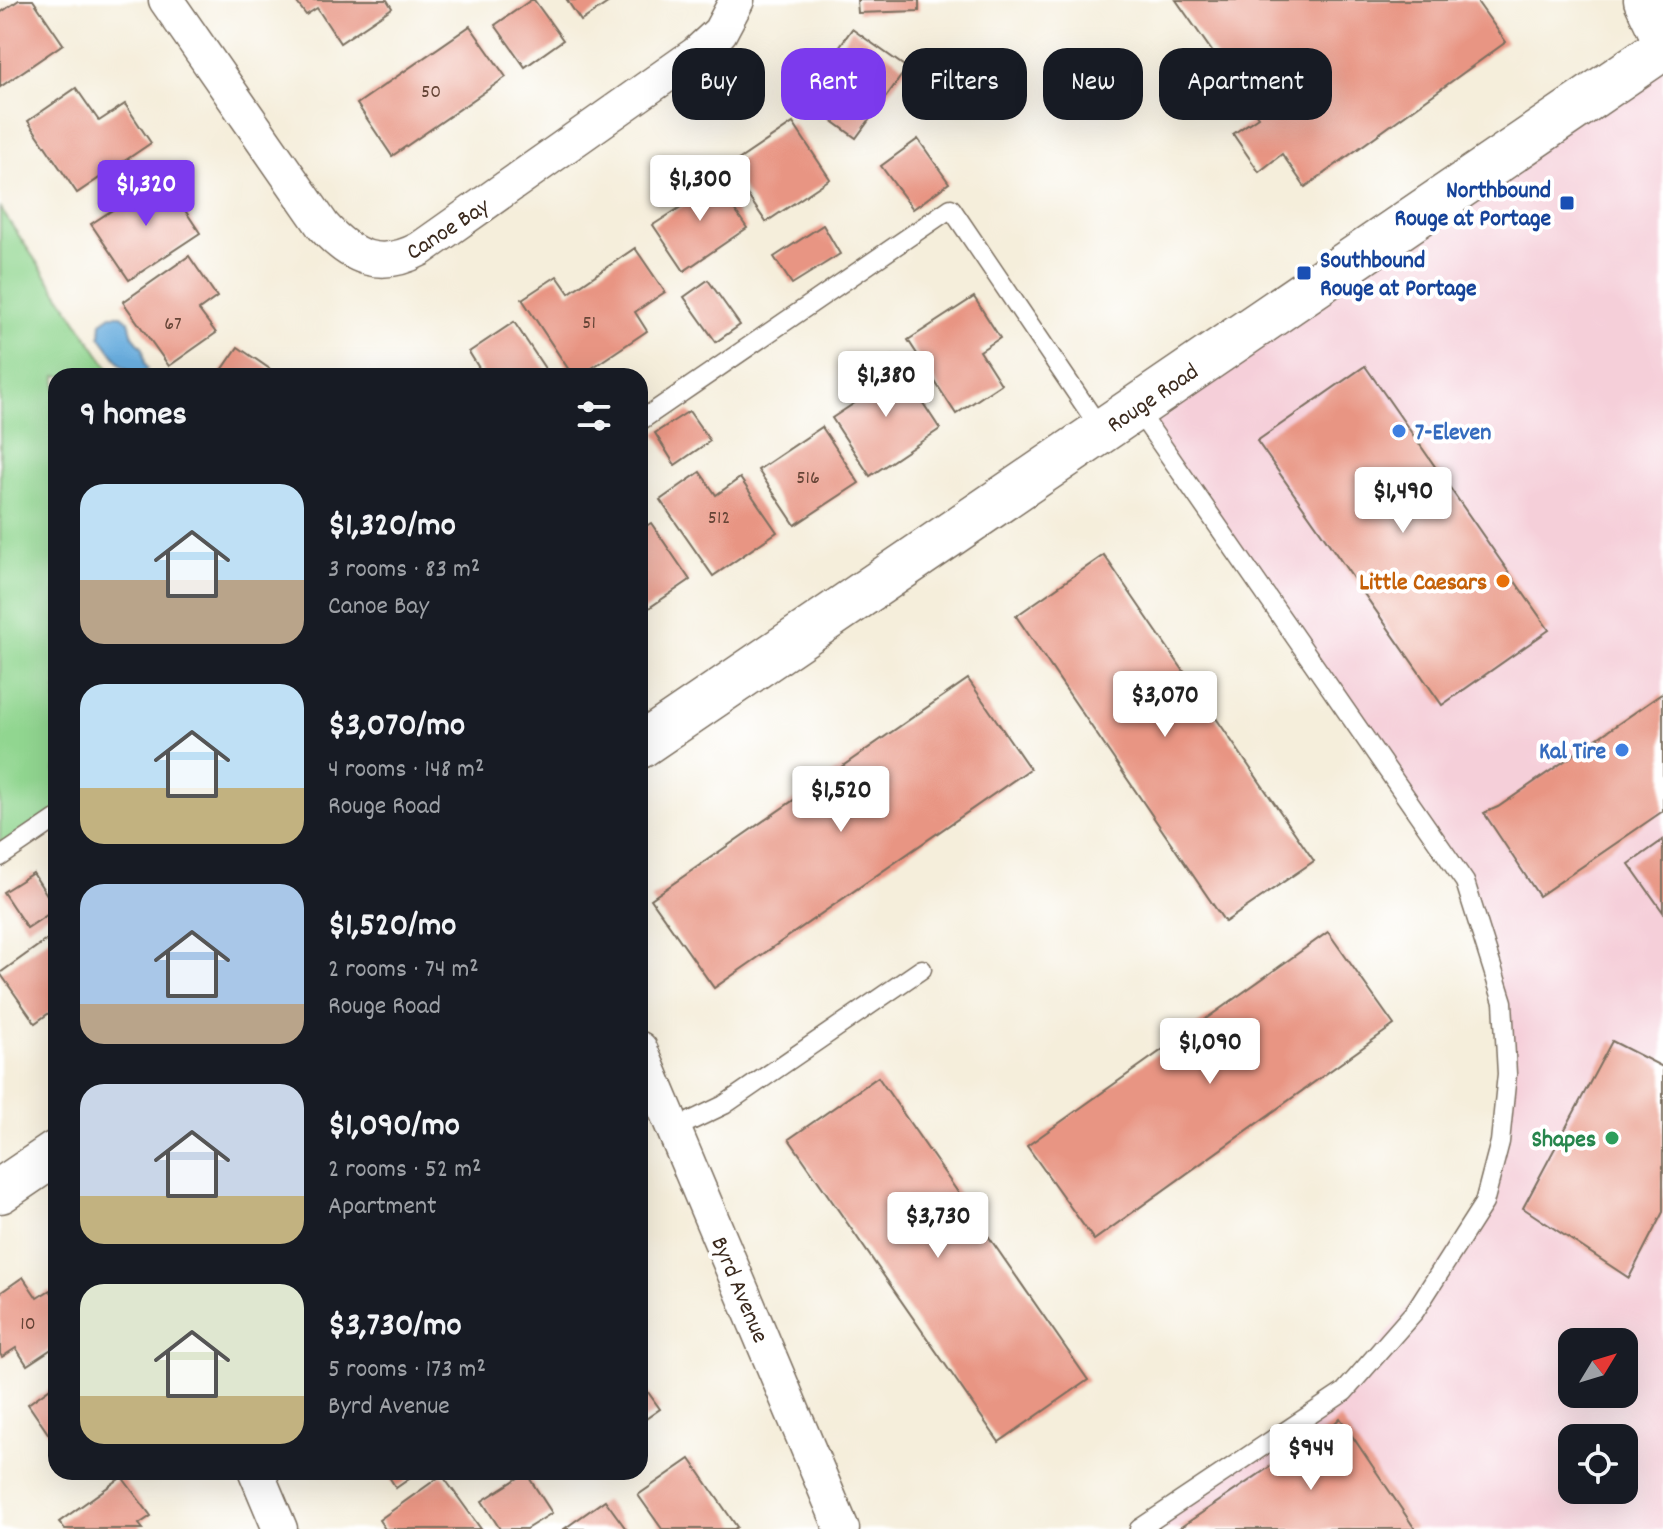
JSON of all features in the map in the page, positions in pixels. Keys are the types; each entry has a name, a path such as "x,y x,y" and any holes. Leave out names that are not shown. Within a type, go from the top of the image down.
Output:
{"main road":[{"path":"1646,0 1663,36"},
{"name":"Rouge Road","path":"648,741 1663,48"},
{"path":"0,1191 48,1158"}],"street":[{"name":"Canoe Bay","path":"166,0 323,226 358,255 388,261 420,249 696,54 720,32 737,0"},
{"name":"Byrd Avenue","path":"648,1068 842,1529"},
{"path":"259,1480 280,1529"}],"lane":[{"path":"648,416 951,208 1119,419 1465,882 1503,1002 1507,1074 1500,1142 1484,1203 1415,1311 1344,1392 1139,1529"},
{"path":"0,857 48,824"},
{"path":"674,1129 724,1105 922,969"}],"shaded area":[{"path":"1663,48 1663,1529 1139,1529 1344,1392 1484,1203 1500,1142 1503,1002 1465,881 1136,408"}],"green space":[{"path":"0,208 109,368 48,368 48,824 0,857"}],"water":[{"path":"111,315 122,315 129,321 133,336 143,348 147,368 122,366 100,336 101,322"}],"building":[{"path":"19,0 33,0 63,44 0,87 0,13"},
{"path":"295,0 387,0 392,8 340,43 317,8 306,15"},
{"path":"531,0 563,40 525,67 495,25"},
{"path":"567,0 612,0 581,21"},
{"path":"857,0 919,0 919,11 858,13"},
{"path":"1176,0 1476,0 1506,42 1305,187 1282,154 1259,172 1233,134 1254,120 1332,120 1332,48 1210,48"},
{"path":"470,26 506,77 392,156 357,104"},
{"path":"852,29 879,48 838,48"},
{"path":"886,53 902,64 902,75 886,97"},
{"path":"76,88 99,121 125,104 151,143 77,193 28,121"},
{"path":"831,120 869,120 856,138"},
{"path":"793,123 830,179 766,222 728,167"},
{"path":"918,139 949,183 913,209 881,166"},
{"path":"709,172 747,228 684,271 653,225 684,205 677,194"},
{"path":"163,177 200,233 129,280 91,224"},
{"path":"823,225 840,254 792,284 774,257"},
{"path":"635,248 665,292 635,312 647,331 592,368 568,368 522,299 557,276 569,293"},
{"path":"189,256 217,297 199,310 216,333 169,366 123,302"},
{"path":"708,280 740,325 716,342 684,297"},
{"path":"974,297 1000,338 980,351 1001,384 956,414 908,340"},
{"path":"514,322 545,368 479,368 469,352"},
{"path":"238,347 268,368 224,368"},
{"path":"892,356 940,429 870,476 832,418 876,389 866,373"},
{"path":"1365,366 1549,630 1442,705 1257,441"},
{"path":"689,411 710,441 675,465 655,433"},
{"path":"822,427 859,483 795,525 758,470"},
{"path":"700,472 716,495 740,478 777,532 713,576 660,500"},
{"path":"651,523 690,580 648,609 648,525"},
{"path":"1104,555 1314,861 1225,922 1016,616"},
{"path":"968,679 1030,769 714,988 651,899"},
{"name":"Kal Tire","path":"1663,693 1663,811 1539,896 1484,813 1498,807"},
{"path":"1663,840 1663,912 1629,864"},
{"path":"33,873 48,896 48,914 27,928 3,892"},
{"path":"1328,932 1394,1025 1094,1240 1027,1146"},
{"path":"48,939 48,1014 35,1023 0,973"},
{"name":"Shapes","path":"1612,1041 1663,1067 1663,1212 1629,1278 1523,1208"},
{"path":"878,1077 1088,1380 999,1442 789,1139"},
{"path":"23,1277 37,1298 48,1291 48,1351 27,1365 16,1348 2,1357 0,1354 0,1293"},
{"path":"48,1390 48,1433 28,1404"},
{"path":"648,1392 660,1409 648,1417"},
{"path":"1340,1418 1415,1529 1178,1529 1336,1422"},
{"path":"690,1459 737,1527 734,1529 662,1529 638,1495"},
{"path":"118,1480 124,1480 151,1516 139,1524 143,1529 65,1529 59,1522"},
{"path":"391,1480 408,1480 396,1488"},
{"path":"435,1480 446,1480 481,1529 385,1529 379,1520"},
{"path":"515,1480 531,1480 552,1513 526,1529 500,1529 482,1501"},
{"path":"605,1500 626,1529 564,1529"}],"place":[{"name":"Northbound Rouge at Portage","path":"1567,203"},
{"name":"Southbound Rouge at Portage","path":"1304,273"},
{"name":"7-Eleven","path":"1399,431"},
{"name":"Little Caesars","path":"1503,581"},
{"name":"Kal Tire","path":"1622,750"},
{"name":"Shapes","path":"1612,1138"}]}
